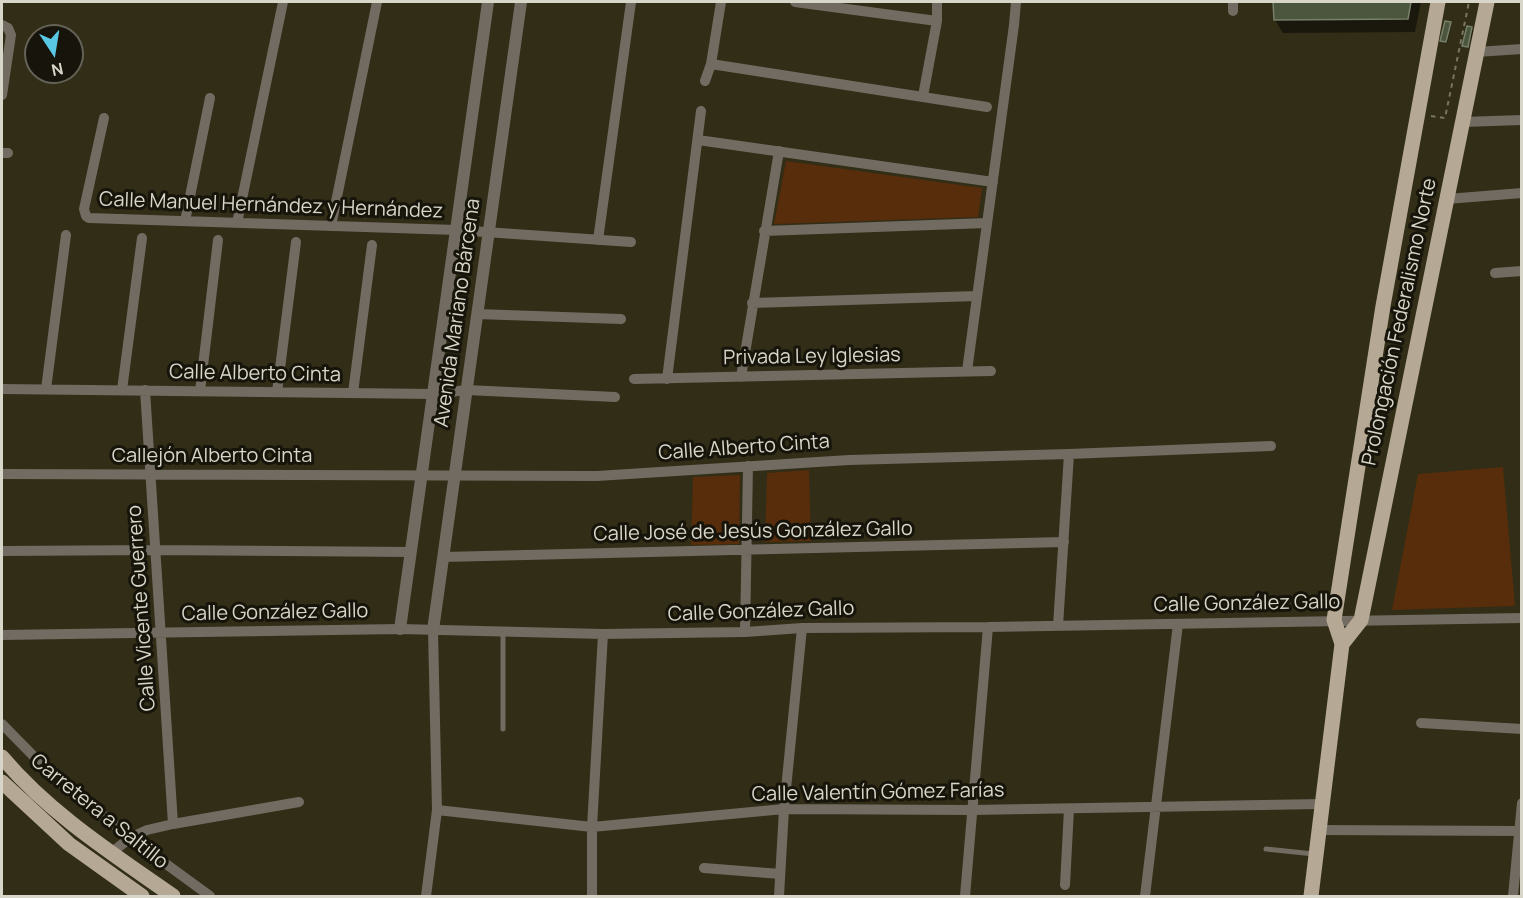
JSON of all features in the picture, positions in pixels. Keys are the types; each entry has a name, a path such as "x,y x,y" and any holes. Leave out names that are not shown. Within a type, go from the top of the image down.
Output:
{"main road":[{"name":"Prolongación Federalismo Norte","path":"1311,897 1342,644 1334,620 1383,306 1438,2"},
{"name":"Prolongación Federalismo Norte","path":"1342,644 1361,620 1487,2"},
{"name":"Carretera a Saltillo","path":"2,757 35,793 111,853 173,897"},
{"name":"Carretera a Saltillo","path":"2,782 69,844 142,897"}],"street":[{"path":"237,223 283,2"},
{"path":"331,226 377,2"},
{"name":"Avenida Mariano Bárcena","path":"400,629 488,2"},
{"name":"Avenida Mariano Bárcena","path":"433,630 521,2"},
{"path":"598,240 631,2"},
{"path":"705,81 711,64 721,2"},
{"path":"795,2 937,21"},
{"path":"923,96 937,21 937,2"},
{"path":"967,371 1016,2"},
{"path":"2,25 8,28 11,35 2,95"},
{"path":"1476,52 1521,49"},
{"path":"711,64 987,107"},
{"path":"185,221 210,98"},
{"path":"667,379 701,111"},
{"name":"Calle Manuel Hernández y Hernández","path":"104,118 84,209 86,216 95,219 456,230 631,242"},
{"path":"1463,123 1521,120"},
{"path":"698,140 993,182"},
{"path":"741,377 779,151"},
{"path":"1447,199 1521,193"},
{"path":"764,231 987,223"},
{"path":"46,389 66,236"},
{"path":"122,390 142,238"},
{"path":"200,391 218,240"},
{"path":"277,392 296,242"},
{"path":"353,393 372,244"},
{"path":"1495,273 1521,271"},
{"path":"752,303 977,296"},
{"path":"477,314 621,319"},
{"name":"Privada Ley Iglesias","path":"634,380 991,371"},
{"name":"Calle Alberto Cinta","path":"2,389 353,393 433,393 467,390 615,397"},
{"name":"Calle Vicente Guerrero","path":"145,390 173,824"},
{"name":"Calle Alberto Cinta","path":"422,474 597,476 849,460 1271,446"},
{"path":"1058,626 1069,454"},
{"path":"745,632 748,466"},
{"name":"Callejón Alberto Cinta","path":"2,474 422,474"},
{"name":"Calle José de Jesús González Gallo","path":"443,557 1064,542"},
{"path":"2,551 411,552"},
{"name":"Calle González Gallo","path":"2,635 400,629 603,634 745,632 802,627 988,627 1521,618"},
{"path":"1145,897 1178,624"},
{"path":"779,897 784,808 802,627"},
{"path":"965,897 988,627"},
{"path":"426,897 437,810 433,630"},
{"path":"592,897 592,827 603,634"},
{"path":"1421,723 1521,729"},
{"path":"2,724 57,780 210,897"},
{"path":"111,853 130,838 147,830 299,802"},
{"path":"1513,897 1521,803"},
{"name":"Calle Valentín Gómez Farías","path":"437,810 592,827 784,808 971,810 1321,804"},
{"path":"1065,885 1069,809"},
{"path":"1318,830 1520,831"},
{"path":"704,868 780,874"}],"lane":[{"path":"503,632 503,729"},
{"path":"1266,849 1316,854"}],"path":[{"path":"1424,115 1445,118 1469,2"}],"shaded area":[{"path":"786,161 982,188 978,217 774,224"},
{"path":"1503,467 1515,606 1392,610 1418,474"},
{"path":"809,470 811,541 765,542 767,473"},
{"path":"740,475 739,544 691,545 693,477"}],"building":[{"path":"1273,2 1411,2 1408,19 1274,20"},
{"path":"1445,21 1451,22 1446,42 1440,41"},
{"path":"1467,26 1472,27 1468,47 1462,46"}]}
